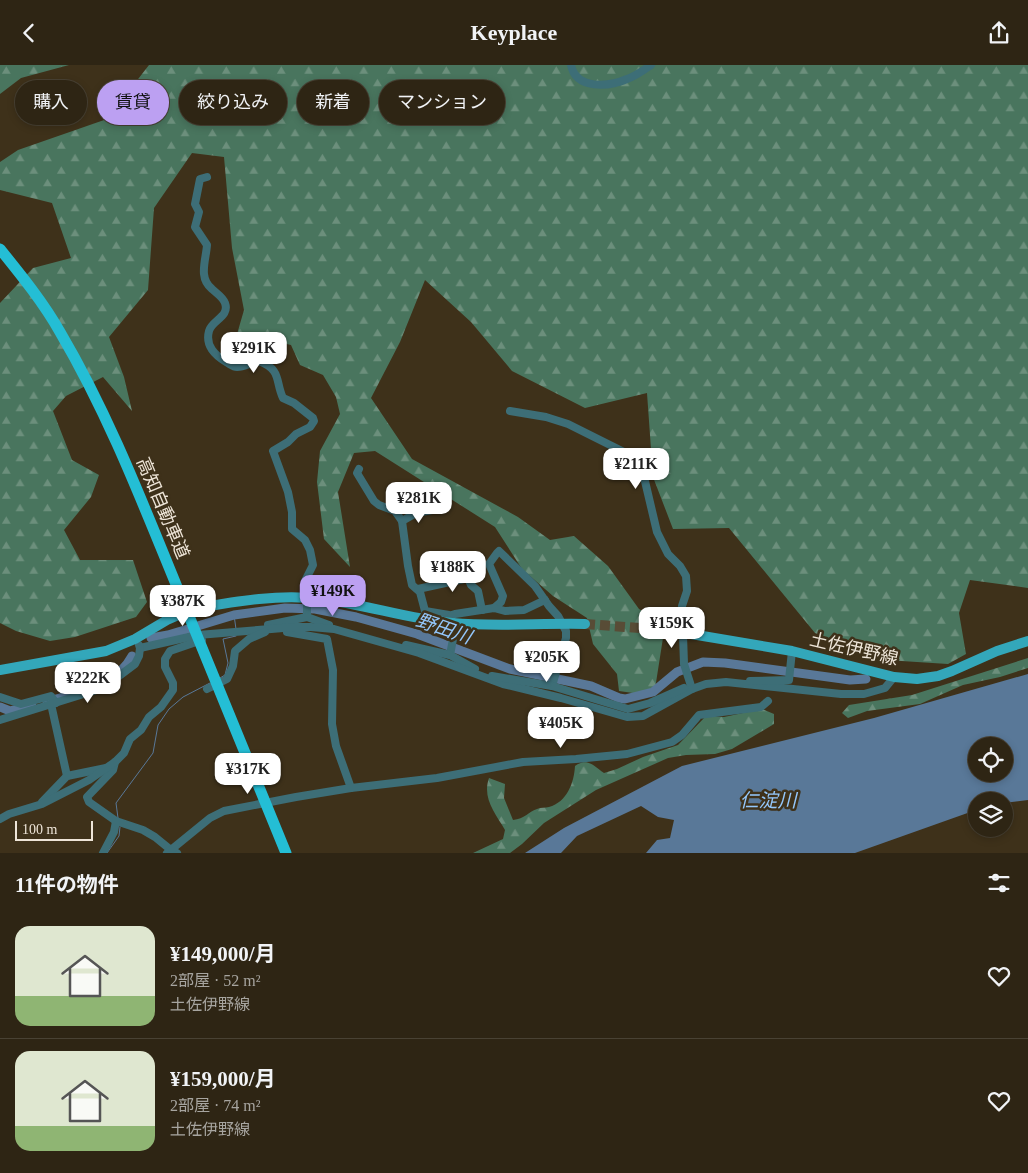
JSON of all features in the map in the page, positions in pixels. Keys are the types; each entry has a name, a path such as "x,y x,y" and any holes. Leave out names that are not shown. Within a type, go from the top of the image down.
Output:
{"highway":[{"name":"高知自動車道","path":"0,249 60,331 82,371 116,442 286,853"}],"main road":[{"path":"199,608 273,599 332,600 399,615 452,621 586,624"},
{"path":"0,670 100,653 138,643 166,621 186,615"},
{"name":"土佐伊野線","path":"667,630 792,651 894,677 917,679 938,676 1011,646 1027,643"}],"street":[{"path":"572,65 577,77 586,83 594,85 627,80 651,65"},
{"path":"207,177 200,179 195,204 199,212 195,227 207,245 203,263 206,281 209,287 222,297 226,304 224,315 211,327 209,333 210,346 217,357 233,366 245,366 259,361 264,363 278,376 283,398 294,403 313,418 314,421 310,427 296,434 288,442 273,451 288,492 292,512 292,529 305,540 310,548 313,565 304,581 307,617"},
{"path":"510,411 546,417 568,424 626,453 639,465 644,477 657,532 668,554 680,565 686,576 687,591 682,607 682,632 684,664 686,675 692,687"},
{"path":"359,469 357,473 374,501 395,511 402,521 412,585 420,592 426,613 446,613 452,621"},
{"path":"402,521 416,513 432,510"},
{"path":"494,608 501,602 503,596 489,564 499,551 535,586 558,616 566,631 566,638 554,681"},
{"path":"418,589 468,578 471,585 478,591 482,610"},
{"path":"450,655 453,644 452,615 494,608 505,611 524,610 545,600"},
{"path":"207,689 227,679 233,665 235,651 249,639 263,631 267,625 307,617 331,625 334,629"},
{"path":"0,720 52,701 103,688 135,664 139,656 138,643 198,635 311,627 334,629 400,647 503,684 561,697 627,717 643,716 692,687"},
{"path":"263,631 296,633 328,639 334,670 332,724 336,746 351,788"},
{"path":"0,819 9,814 42,804 89,781 115,762 124,753 130,739 141,730 149,717 161,707 173,690 173,683 164,667 165,659 170,651 194,642 230,633"},
{"path":"400,647 410,645 450,655 482,675 554,681 577,692 628,709 692,687 713,683 842,694 864,694 886,688 894,677"},
{"path":"742,684 747,681 788,680 792,651"},
{"path":"0,697 21,704 52,701"},
{"path":"52,701 67,776"},
{"path":"115,762 113,770 87,797 89,802 116,821 143,830 155,837 172,852 210,818 224,811 277,800 351,788 437,778 523,762 628,754 672,742 682,735 699,715 761,707 768,701"},
{"path":"42,804 43,800 67,776 107,768"},
{"path":"104,853 114,832 116,821"}],"green space":[{"path":"0,65 69,65 15,80 15,83 0,94"},
{"path":"149,65 1028,65 1028,588 970,580 959,613 966,654 948,664 886,660 815,633 729,528 673,529 653,477 647,393 585,408 512,371 471,322 425,280 400,342 371,398 412,459 518,517 550,540 574,536 608,566 639,609 665,625 655,689 640,694 619,691 617,674 593,644 587,618 553,596 522,569 495,527 375,451 354,453 338,492 350,567 324,539 317,482 320,451 340,414 336,397 323,375 300,365 291,345 268,340 247,346 231,355 244,310 232,248 224,157 192,153 154,208 148,290 109,337 124,377 132,411 103,377 66,396 53,411 72,460 99,475 91,497 64,530 80,560 133,560 147,602 136,617 75,637 50,641 16,631 0,623 0,303 33,268 71,258 52,203 0,190 0,162 18,150 97,122 97,125 169,125 169,80 137,80"},
{"path":"1028,658 1028,668 1000,677 963,685 920,704 867,711 848,718 842,713 849,705 912,695"},
{"path":"762,709 774,714 774,724 732,749 715,754 668,758 596,790 544,823 510,853 473,853 503,839 505,830 488,799 487,785 489,778 505,784 504,798 513,820 517,819 534,810 555,805 561,801 571,785 575,766 579,763 590,763 604,773 678,745 706,716 724,717"}],"water":[{"name":"仁淀川","path":"1028,674 1028,800 1013,802 1013,792 968,792 968,813 855,853 646,853 657,840 670,838 674,820 658,817 641,806 577,836 561,853 525,853 564,828 682,766 874,718"}],"waterway":[{"name":"野田川","path":"151,638 168,635 234,615 285,608 315,609 356,617 417,634 510,669 591,686 625,699 653,692 677,672 703,662 725,663 850,680 866,679"},
{"path":"234,615 236,629"},
{"path":"220,678 225,675 228,663 223,639 236,636"},
{"name":"野田川","path":"47,702 106,682 116,675 132,656"},
{"path":"118,818 116,803 153,753 158,725 169,709 183,697 210,683"},
{"name":"野田川","path":"0,707 10,711 32,706"},
{"path":"107,853 119,836 120,827"}],"tunnel":[{"path":"585,624 667,630"}]}
